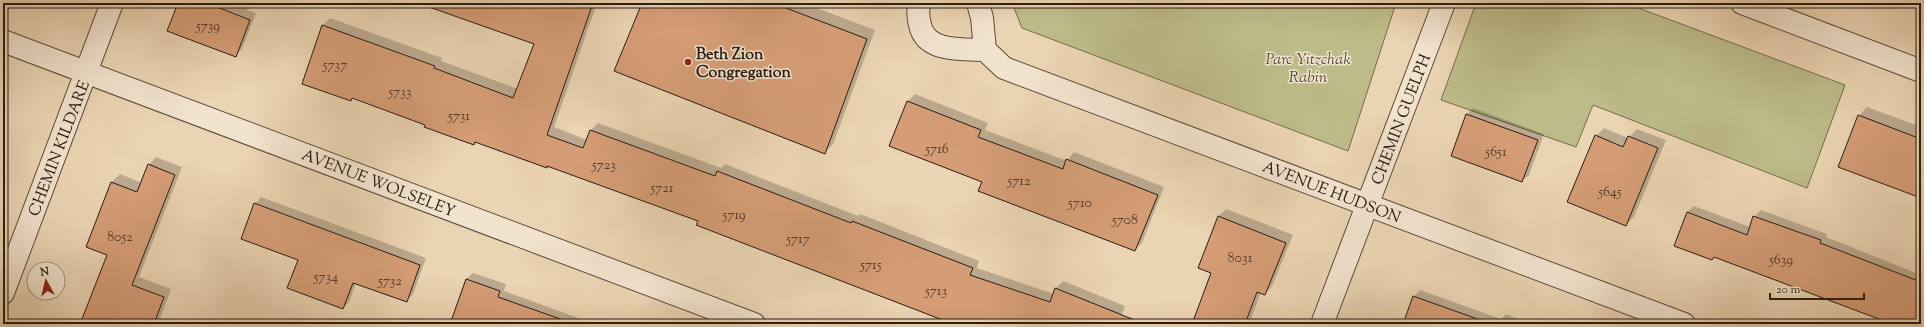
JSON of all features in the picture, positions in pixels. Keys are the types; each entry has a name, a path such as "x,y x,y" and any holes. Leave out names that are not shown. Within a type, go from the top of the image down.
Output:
{"street":[{"name":"CHEMIN KILDARE","path":"3,293 112,3"},
{"path":"920,3 918,17 920,28 931,42 950,49 985,50 982,18 978,3"},
{"name":"CHEMIN GUELPH","path":"1322,324 1444,3"},
{"path":"1742,3 1921,70"},
{"name":"AVENUE WOLSELEY","path":"3,41 754,324"},
{"name":"AVENUE HUDSON","path":"985,50 1004,68 1684,324"}],"green space":[{"name":"Parc Yitzchak Rabin","path":"1012,3 1396,3 1348,151 1022,28"},
{"path":"1476,3 1625,3 1845,85 1807,188 1593,105 1576,147 1441,100"}],"building":[{"path":"178,3 207,3 250,20 236,57 167,31"},
{"path":"429,3 593,3 547,135 583,148 590,130 715,176 717,171 851,223 852,221 973,268 970,275 1050,302 1055,288 1142,324 953,324 696,225 698,221 547,166 547,168 475,142 474,145 352,98 351,101 302,84 322,25 435,66 434,68 513,98 534,44 429,7"},
{"path":"642,3 773,3 867,39 825,154 614,71"},
{"path":"907,101 981,130 978,137 1063,169 1066,159 1158,195 1135,251 978,191 982,182 889,146"},
{"path":"1466,114 1538,140 1522,182 1451,156"},
{"path":"1858,115 1921,139 1921,198 1838,167"},
{"path":"1595,135 1623,147 1628,136 1658,148 1626,226 1567,202"},
{"path":"148,164 175,175 132,285 164,297 154,324 80,324 107,255 86,247 111,182 137,192"},
{"path":"254,203 420,265 407,302 353,283 343,309 287,288 298,260 241,239"},
{"path":"1687,212 1747,235 1753,216 1821,240 1820,243 1921,282 1921,324 1892,324 1714,257 1712,260 1674,246"},
{"path":"1218,216 1286,243 1265,295 1257,292 1245,324 1192,324 1211,273 1198,268"},
{"path":"466,279 500,291 498,297 563,320 563,324 450,324"},
{"path":"1413,296 1483,321 1482,324 1403,324"}],"place":[{"name":"Beth Zion Congregation","path":"688,62"}]}
